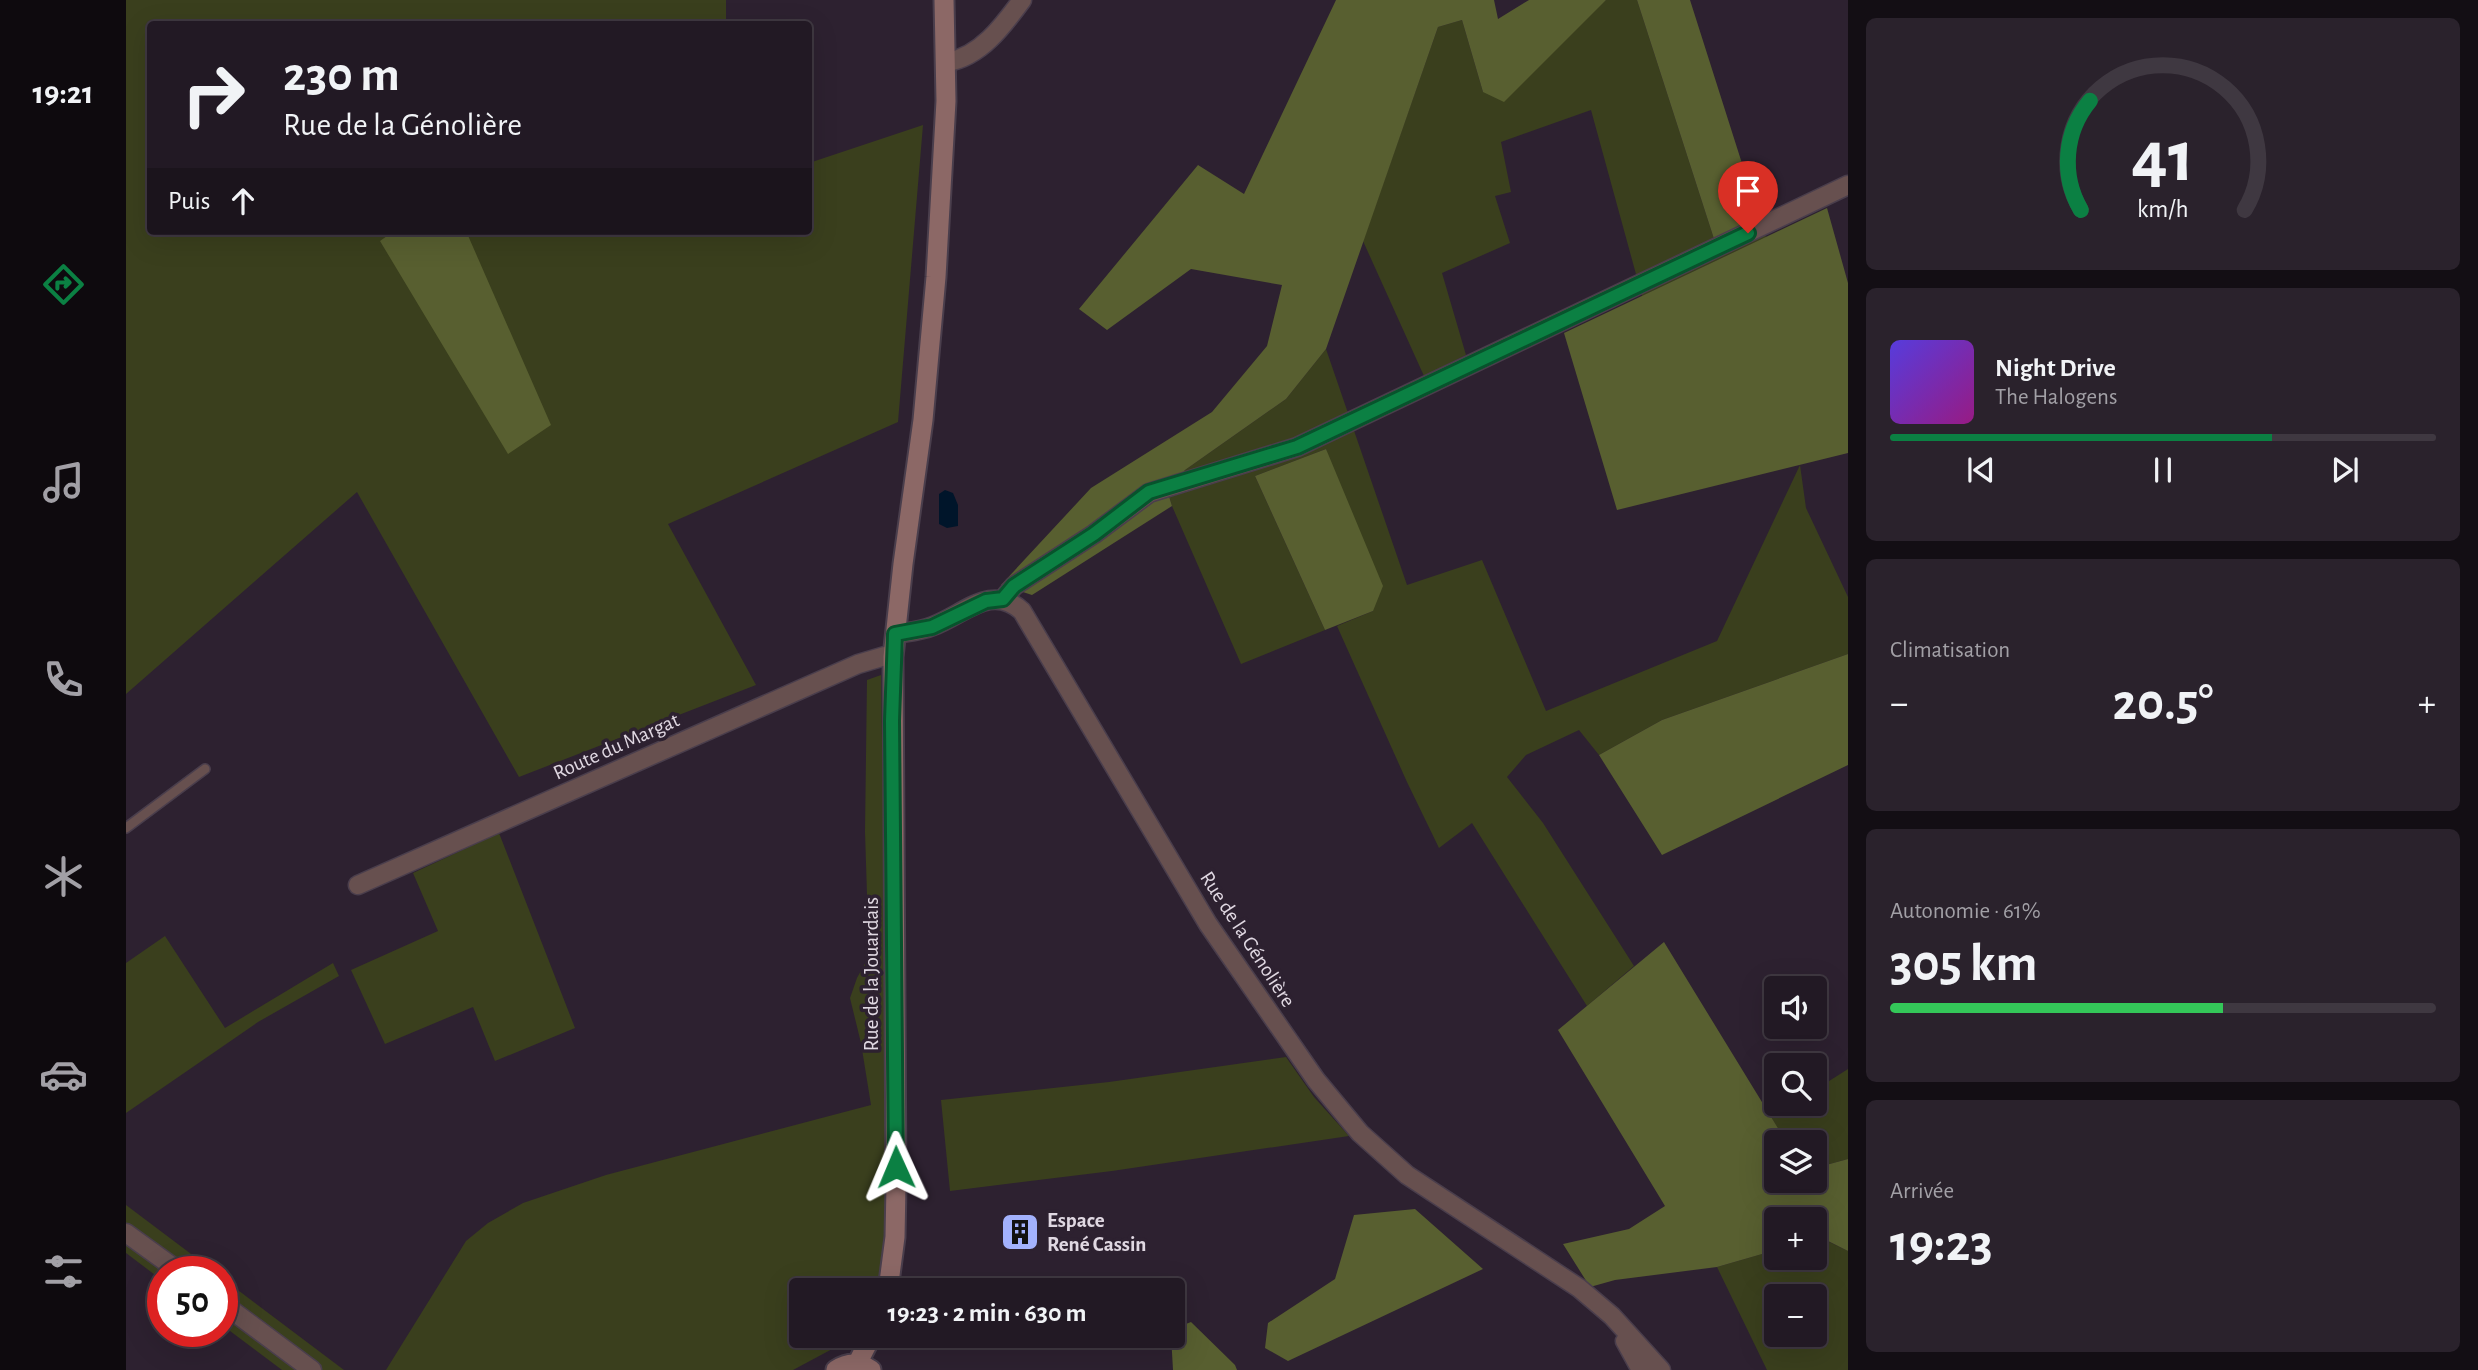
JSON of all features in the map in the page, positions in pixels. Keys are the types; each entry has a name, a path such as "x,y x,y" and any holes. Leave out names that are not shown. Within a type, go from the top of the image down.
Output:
{"main road":[{"name":"Rue de la Jouardais","path":"890,1278 895,1237 896,1186 893,657 923,420 936,277 947,62 944,0"},
{"path":"836,1370 843,1365 864,1367 869,1348"}],"street":[{"path":"947,62 971,54 988,41 1023,0"},
{"path":"895,634 932,627 986,601 1003,599 1014,586 1094,534 1149,492 1297,447 1848,185"},
{"name":"Rue de la Génolière","path":"1003,599 1012,602 1022,611 1208,925 1316,1080 1360,1133 1407,1175 1579,1288 1612,1317 1661,1370"},
{"name":"Route du Margat","path":"358,885 858,664 885,656 893,657"},
{"path":"126,1233 158,1256"},
{"path":"238,1315 312,1370"},
{"name":"Rue de la Génolière","path":"1612,1317 1641,1370"}],"lane":[{"path":"126,828 205,769"}],"green space":[{"path":"126,0 726,0 726,21 147,21 147,235 812,235 812,162 923,125 898,422 668,524 756,685 519,777 357,492 126,694"},
{"path":"1336,0 1494,0 1498,19 1529,0 1606,0 1504,102 1483,92 1462,20 1438,27 1326,349 1286,399 1185,470 1168,493 1172,506 1032,595 1001,585 1091,488 1212,412 1267,346 1282,285 1191,269 1107,330 1079,309 1198,165 1244,194"},
{"path":"1606,0 1637,0 1715,242 1760,220 1766,237 1642,296 1591,110 1501,142 1511,192 1495,196 1510,243 1442,273 1466,355 1424,376 1363,241 1438,27 1462,20 1483,92"},
{"path":"1637,0 1690,0 1760,220 1715,242"},
{"path":"1827,208 1848,283 1848,453 1617,510 1564,333"},
{"path":"388,235 468,235 551,425 508,454 380,241"},
{"path":"1326,349 1407,585 1482,560 1546,711 1717,641 1800,465 1806,508 1848,597 1848,654 1662,720 1599,755 1579,730 1526,755 1507,777 1543,823 1634,966 1587,1006 1472,823 1439,848 1407,782 1337,626 1373,611 1326,449 1255,476 1325,630 1241,664 1172,506 1168,493 1185,470 1286,399"},
{"path":"1326,449 1383,586 1373,611 1325,630 1255,476"},
{"path":"1848,654 1848,765 1662,855 1599,755 1662,720"},
{"path":"881,675 886,964 886,1237 879,1278 789,1278 789,1348 834,1348 793,1370 386,1370 466,1241 488,1223 523,1203 606,1175 871,1105 861,1043 850,998 869,956 865,832 867,680"},
{"path":"499,833 575,1028 495,1061 473,1007 385,1044 351,970 438,931 413,873"},
{"path":"165,936 225,1028 333,963 339,976 258,1022 126,1113 126,963"},
{"path":"1664,942 1764,1105 1764,1116 1770,1116 1779,1130 1764,1130 1764,1193 1827,1193 1827,1165 1848,1159 1848,1251 1827,1240 1827,1207 1764,1207 1764,1253 1717,1267 1615,1280 1590,1287 1563,1244 1629,1229 1665,1206 1558,1030"},
{"path":"1286,1057 1314,1097 1349,1136 1112,1171 950,1191 941,1100 1109,1082"},
{"path":"1848,1069 1848,1159 1827,1165 1827,1130 1779,1130 1771,1117 1827,1116 1827,1082"},
{"path":"126,1205 194,1256 147,1256 147,1269 126,1253"},
{"path":"1415,1209 1483,1269 1288,1361 1265,1348 1268,1323 1335,1279 1354,1215"},
{"path":"1827,1241 1848,1251 1848,1370 1767,1370 1717,1267 1764,1253 1764,1270 1827,1270"},
{"path":"238,1290 344,1370 282,1370 238,1337"},
{"path":"1191,1322 1237,1370 1173,1370 1172,1348 1185,1348 1185,1324"}],"water":[{"path":"945,490 953,493 958,505 958,526 947,528 939,524 939,494"}],"place":[{"name":"Espace René Cassin","path":"1020,1232"}],"route":[{"path":"896,1167 892,721 895,634 932,627 986,601 1003,599 1014,586 1094,534 1149,492 1297,447 1748,233"}]}
